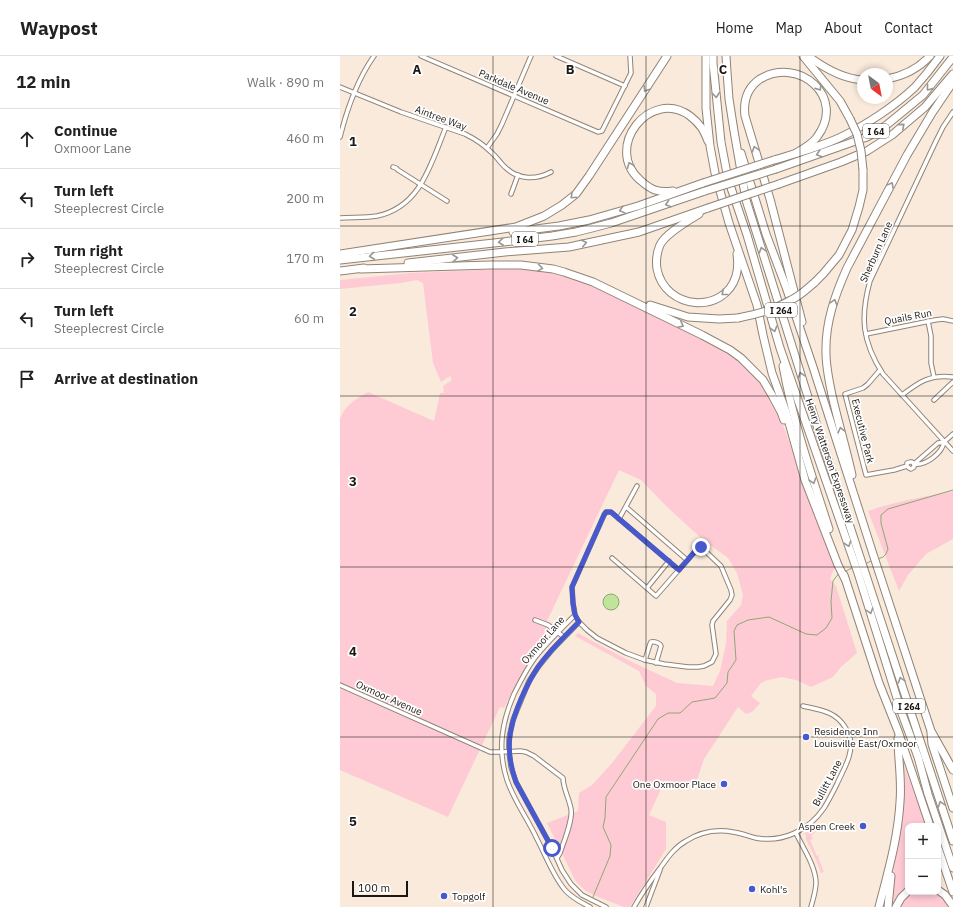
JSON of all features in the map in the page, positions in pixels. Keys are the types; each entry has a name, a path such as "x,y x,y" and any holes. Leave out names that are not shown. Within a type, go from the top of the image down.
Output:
{"highway":[{"path":"340,254 516,227 544,216 576,194 667,56"},
{"path":"706,56 706,108 710,146 715,173 727,217 757,305 772,373 796,444 805,480 845,579 879,683 898,731 929,823"},
{"name":"Henry Watterson Expressway","path":"713,56 721,142 728,179 747,235 780,348 862,572 953,841"},
{"name":"Henry Watterson Expressway","path":"726,56 729,99 746,200 822,439 857,559"},
{"path":"730,56 732,99 741,150 766,234 813,367 931,731 953,770"},
{"path":"621,296 688,317 719,319 738,318 763,313 793,300 814,283 839,255 852,230 863,190 864,170 861,150 857,134 840,101 803,56"},
{"path":"808,56 825,68 857,80"},
{"path":"893,77 919,66 930,56"},
{"path":"396,246 575,223 638,206 703,183 819,146 841,137 878,116 914,87 940,56"},
{"name":"I 64","path":"340,260 503,242 576,232 611,223 776,169 847,145 867,137 884,127 923,95 953,57"},
{"path":"796,154 817,138 823,128 827,117 826,104 822,92 815,82 802,73 784,70 774,72 766,75 756,82 750,89 744,107 744,116 777,224 813,367"},
{"name":"I 64","path":"340,271 505,252 569,247 639,232 841,162 867,151 892,136 925,107 953,74"},
{"path":"858,509 827,368 826,352 829,320 833,303 847,268 876,212 907,155 932,113 953,82"},
{"path":"685,189 665,192 658,191 648,186 638,178 631,170 626,149 632,131 637,123 645,116 655,111 666,109 676,110 685,113 701,126 710,146"},
{"path":"708,208 677,228 661,244 656,264 662,283 677,298 687,302 710,302 723,295 731,286 737,275 738,263 736,244"},
{"path":"361,269 522,265 553,269 593,282 702,335 730,350 741,358 763,380 781,412 788,430 796,444"},
{"path":"780,348 786,379 803,446 839,565"},
{"name":"Henry Watterson Expressway","path":"862,572 901,711 918,757 928,794 953,868"},
{"path":"879,907 890,864 898,823 901,781 898,731"},
{"path":"931,731 932,744 953,808"},
{"path":"941,857 953,892"},
{"path":"888,907 891,878 890,864"},
{"path":"941,892 953,906"},
{"path":"896,907 905,894"}],"street":[{"path":"340,138 347,112 364,72 374,56"},
{"name":"Parkdale Avenue","path":"421,56 598,132 603,129 625,86"},
{"path":"487,148 500,129 531,56"},
{"path":"556,56 625,86 632,73 630,56"},
{"name":"Aintree Way","path":"340,87 401,112 465,134 487,148 508,170 518,175"},
{"name":"Sherburn Lane","path":"953,112 936,141 870,281 864,310 866,334 872,354 880,370 953,451"},
{"path":"340,218 377,216 390,212 411,198 426,177 446,127"},
{"path":"393,167 447,201"},
{"path":"511,194 518,175 533,178 551,172"},
{"name":"Quails Run","path":"866,334 928,321 943,319 953,321"},
{"path":"928,321 931,336 931,363 934,377"},
{"name":"Executive Park","path":"880,370 863,388 845,394 866,475 907,466 911,469 914,467 914,464 938,443 944,442"},
{"path":"902,395 916,384 926,379 945,376 953,377"},
{"path":"934,400 953,382"},
{"path":"944,442 953,434"},
{"name":"Executive Park","path":"914,464 918,465 932,459 943,446 944,442"},
{"path":"619,519 637,486"},
{"path":"626,507 687,560"},
{"path":"612,558 656,596 679,570 687,560 698,548 701,547 721,566 732,595 730,600 713,621 712,625 716,654 712,662 704,666 688,667 644,660 596,638 579,622 575,615 572,587 606,512 611,512 679,570"},
{"path":"647,588 669,561"},
{"name":"Oxmoor Lane","path":"575,615 536,656 521,680 512,698 503,727 502,752 504,772 511,791 536,835 556,876 566,890 590,907"},
{"path":"535,620 548,625 564,637"},
{"name":"Oxmoor Lane","path":"579,622 539,666 529,681 513,720 509,738 509,752 516,782 562,870 582,895 606,907"},
{"path":"644,660 651,642 654,642 661,645 662,648 656,663"},
{"name":"Oxmoor Avenue","path":"340,685 490,752 523,751 530,753 563,778 563,784 571,816 560,853 556,858"},
{"name":"Bullitt Lane","path":"634,907 646,887 673,850 691,838 703,834 722,831 757,838 770,839 786,836 796,833 814,820 825,807 848,760 851,744 850,738 839,719 829,713 803,706"},
{"path":"796,833 811,863 815,878 816,888 811,907"},
{"name":"Bullitt Lane","path":"646,907 662,866"}],"shaded area":[{"path":"517,268 542,271 575,278 592,285 724,350 743,364 756,377 765,389 780,417 836,567 830,579 836,586 857,653 841,667 833,677 811,687 796,680 782,677 761,683 751,696 760,703 752,712 746,714 738,707 704,759 697,780 680,790 662,787 649,815 666,822 666,849 630,907 624,907 598,897 586,891 576,882 547,823 578,811 579,793 592,785 612,763 656,706 656,694 646,686 639,671 575,636 578,633 630,661 677,683 713,686 720,671 722,662 726,643 727,621 741,605 743,595 737,573 728,558 702,539 665,505 641,480 619,470 547,621 556,626 536,647 504,708 500,707 448,817 340,770 340,419 348,406 368,392 434,421 440,393 444,393 443,386 452,380 450,376 441,382 433,363 423,283 417,280 340,289 340,280 410,273"},
{"path":"953,491 953,539 926,554 908,575 899,591 868,511 900,502"},
{"path":"611,594 617,596 619,602 617,608 611,610 605,608 603,602 605,596"},
{"path":"903,763 925,823 905,823 905,893 895,907 890,907 893,873 899,839 905,784"},
{"path":"820,823 816,827 821,824 825,826 822,826 811,836 813,839 810,840 817,856 821,855 818,857 824,872 821,873 806,839 806,835 811,831 805,835 804,834"},
{"path":"907,895 941,895 951,907 899,907"}],"waterway":[{"path":"878,559 883,557 888,549 881,523 881,515 888,509 953,490"},
{"path":"865,564 871,561"},
{"path":"844,572 852,568"},
{"path":"593,897 610,856 611,845 603,827 606,797 658,719 668,713 680,713 692,702 715,698 727,683 728,672 736,660 734,631 737,625 748,620 769,617 806,634 817,635 826,628 832,618 831,601 833,581 839,573"}],"place":[{"name":"Residence Inn Louisville East/Oxmoor","path":"806,737"},
{"name":"One Oxmoor Place","path":"724,784"},
{"name":"Aspen Creek","path":"863,826"},
{"name":"Kohl's","path":"752,889"},
{"name":"Topgolf","path":"444,896"}],"route":[{"path":"552,848 516,782 509,752 509,738 514,716 526,686 532,676 552,650 579,622 575,615 572,587 604,515 606,512 611,512 679,570 698,548 701,547"}]}
